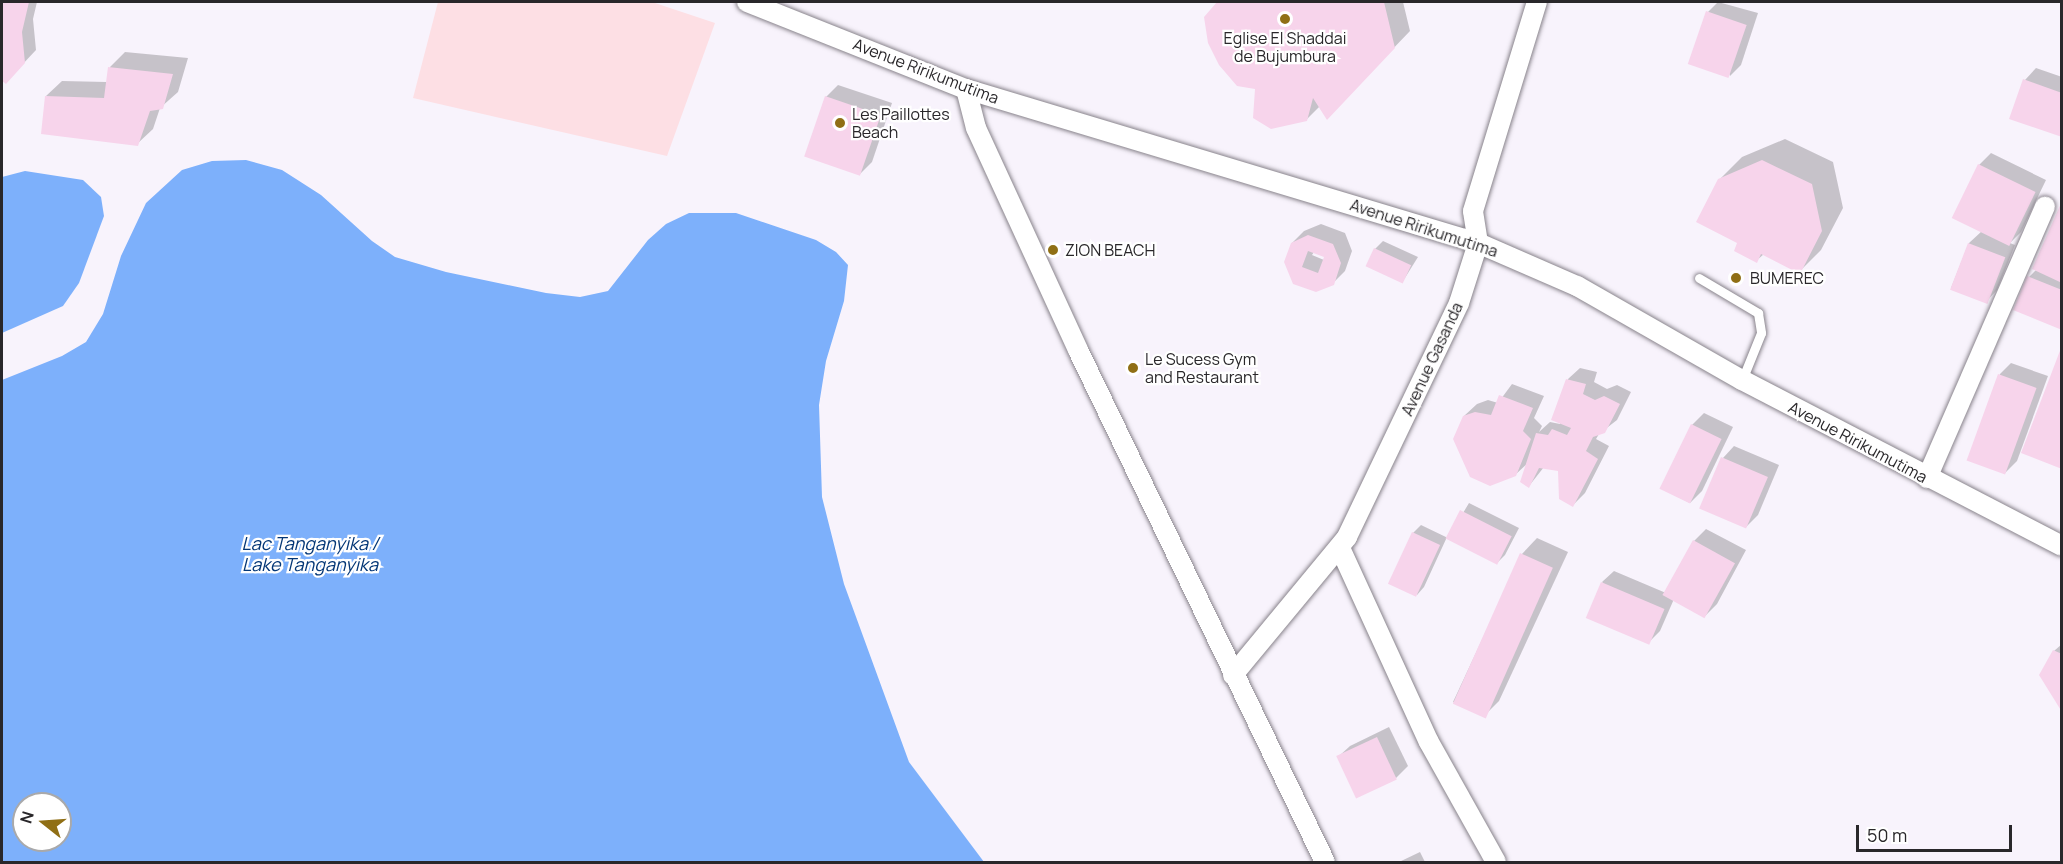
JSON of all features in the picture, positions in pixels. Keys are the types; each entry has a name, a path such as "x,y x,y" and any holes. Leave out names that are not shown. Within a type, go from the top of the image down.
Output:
{"street":[{"name":"Avenue Ririkumutima","path":"747,2 966,89 1478,243 1577,286 1742,380 2061,546"},
{"name":"Avenue Gasanda","path":"1233,675 1340,548 1459,303 1478,243 1473,210 1537,2"},
{"path":"966,89 981,139 1233,675 1326,862"},
{"path":"1927,478 2045,206"},
{"path":"1340,548 1429,742 1496,862"}],"lane":[{"path":"1699,278 1758,313 1761,333 1742,380"}],"shaded area":[{"path":"438,2 652,2 715,23 667,156 413,98"}],"water":[{"name":"Lac Tanganyika / Lake Tanganyika","path":"246,160 282,170 321,195 372,241 395,257 446,272 546,293 580,297 608,291 648,240 666,224 689,213 736,213 816,240 836,252 848,265 844,301 826,361 819,405 822,497 844,584 909,762 984,862 2,862 2,380 62,356 86,342 103,314 121,256 146,203 182,170 212,161"},
{"path":"25,171 83,180 101,197 104,216 79,283 63,306 2,333 2,177"}],"building":[{"path":"2,2 29,2 22,32 25,63 6,84 2,81"},
{"path":"1217,2 1384,2 1395,48 1327,120 1313,98 1307,121 1271,129 1253,118 1255,89 1237,86 1219,65 1208,43 1204,17"},
{"path":"1706,11 1747,25 1728,78 1688,64"},
{"path":"108,67 173,74 163,109 150,111 138,146 41,134 45,96 104,98"},
{"path":"2023,79 2062,93 2062,137 2009,119"},
{"path":"825,96 881,115 860,176 804,157"},
{"path":"1762,160 1812,184 1822,231 1800,274 1761,254 1757,263 1734,251 1737,243 1696,222 1718,179"},
{"path":"1978,164 2036,192 2009,246 1952,218"},
{"path":"2062,201 2062,283 2032,269"},
{"path":"1308,235 1333,244 1341,263 1334,285 1316,292 1293,284 1284,262 1291,243","holes":["1308,251 1324,257 1318,273 1302,267"]},
{"path":"1968,243 2005,257 1987,304 1950,290"},
{"path":"1374,248 1411,265 1403,283 1366,266"},
{"path":"2027,276 2062,290 2062,330 2013,310"},
{"path":"2062,348 2062,469 2021,453"},
{"path":"1998,374 2037,388 2005,474 1967,460"},
{"path":"1566,379 1586,384 1583,394 1595,400 1604,396 1620,404 1605,433 1593,437 1586,451 1598,459 1573,507 1559,499 1558,471 1539,468 1529,488 1520,482 1536,433 1548,435 1552,429 1567,435 1571,428 1551,420"},
{"path":"1499,395 1533,408 1523,431 1531,439 1516,476 1490,486 1470,477 1453,439 1463,416 1475,412 1491,415"},
{"path":"1691,424 1722,439 1690,504 1659,489"},
{"path":"1721,457 1768,477 1746,528 1699,509"},
{"path":"1460,510 1512,536 1497,565 1445,539"},
{"path":"1412,532 1440,545 1416,597 1388,584"},
{"path":"1693,540 1735,563 1704,618 1662,595"},
{"path":"1520,553 1553,568 1486,718 1453,704"},
{"path":"1601,582 1665,609 1649,645 1586,618"},
{"path":"2053,650 2062,654 2062,712 2039,675"},
{"path":"1377,737 1397,780 1356,799 1336,756"}],"place":[{"name":"Eglise El Shaddai de Bujumbura","path":"1285,19"},
{"name":"Les Paillottes Beach","path":"840,123"},
{"name":"ZION BEACH","path":"1053,250"},
{"name":"BUMEREC","path":"1736,278"},
{"name":"Le Sucess Gym and Restaurant","path":"1133,368"}]}
